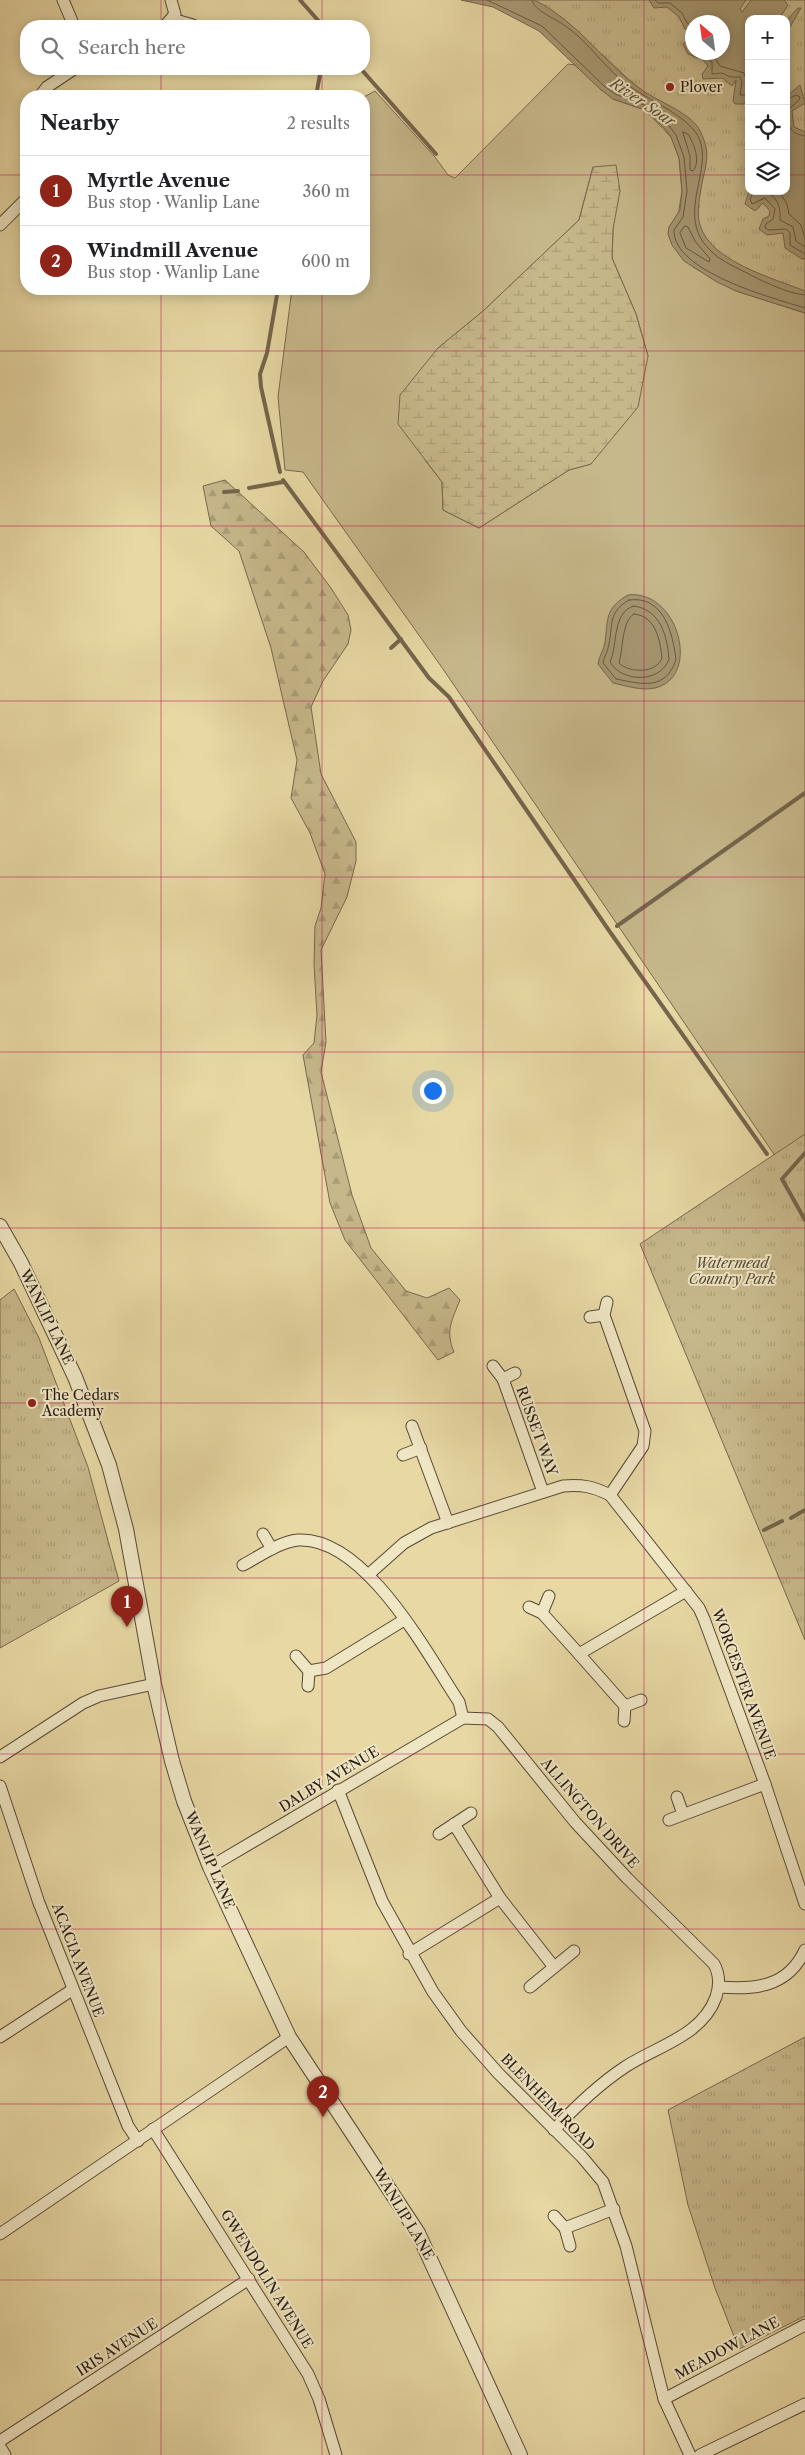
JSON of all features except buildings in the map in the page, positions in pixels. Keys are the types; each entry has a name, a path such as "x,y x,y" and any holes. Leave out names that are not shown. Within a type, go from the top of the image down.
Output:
{"street":[{"path":"63,0 71,20"},
{"path":"171,0 174,14 171,20"},
{"path":"45,90 65,75"},
{"path":"0,225 20,205"},
{"name":"WANLIP LANE","path":"0,1226 21,1263 64,1353 100,1440 126,1529 154,1684 184,1801 210,1867 289,2037 418,2233 520,2455"},
{"path":"607,1302 604,1315 645,1431 643,1446 610,1496"},
{"path":"590,1317 604,1315"},
{"name":"RUSSET WAY","path":"493,1366 503,1379 543,1492"},
{"name":"RUSSET WAY","path":"503,1379 515,1373"},
{"path":"412,1426 448,1523"},
{"path":"403,1455 420,1448"},
{"name":"WORCESTER AVENUE","path":"368,1575 404,1543 431,1528 563,1486 580,1484 594,1487 610,1496 699,1608 710,1630 765,1784 805,1904"},
{"path":"263,1534 272,1549"},
{"path":"243,1566 272,1549 298,1540 317,1541 330,1545 349,1558 387,1595 459,1702 463,1718"},
{"path":"579,1654 686,1591"},
{"path":"542,1614 549,1596"},
{"path":"529,1608 542,1614 625,1706 624,1721"},
{"path":"309,1671 326,1668 404,1620"},
{"path":"296,1656 309,1671 308,1686"},
{"path":"0,1757 82,1703 99,1696 154,1684"},
{"path":"625,1706 641,1700"},
{"name":"DALBY AVENUE","path":"210,1867 463,1718"},
{"name":"ALLINGTON DRIVE","path":"463,1718 488,1719 498,1727 575,1822 627,1878 714,1964 718,1971 720,1986"},
{"path":"669,1820 765,1784"},
{"name":"ACACIA AVENUE","path":"0,1786 39,1903 72,1990 128,2126 138,2140"},
{"name":"BLENHEIM ROAD","path":"338,1790 382,1902 409,1954 433,1992 462,2031 498,2073 582,2157 603,2182 614,2209 638,2293 650,2351 664,2399 690,2455"},
{"path":"677,1797 683,1814"},
{"path":"438,1834 471,1813"},
{"path":"454,1824 500,1898 554,1967"},
{"path":"409,1954 500,1898"},
{"path":"554,2130 581,2101 604,2082 655,2050 688,2033 702,2022 713,2005 720,1986 747,1988 767,1986 782,1978 794,1966 805,1950"},
{"path":"530,1987 574,1951"},
{"path":"0,2037 72,1990"},
{"path":"0,2234 289,2037"},
{"name":"GWENDOLIN AVENUE","path":"153,2129 308,2374 319,2398 336,2455"},
{"path":"565,2228 614,2209"},
{"path":"554,2216 565,2228 570,2246"},
{"name":"IRIS AVENUE","path":"0,2441 249,2279"},
{"name":"MEADOW LANE","path":"664,2399 805,2325"},
{"path":"700,2455 805,2404"},
{"path":"0,2447 4,2455"}],"green space":[{"path":"489,0 805,0 805,296 702,247 695,232 698,136 627,78 603,55"},
{"path":"568,64 575,65 613,99 645,110 671,137 679,158 682,191 678,216 669,227 693,267 736,291 805,313 805,1145 782,1166 443,669 303,472 285,470 278,397 291,295 370,295 370,94 375,91 435,157 448,175 455,178","holes":["593,167 613,229 612,258 636,314 648,356 591,464 569,470 479,528 443,510 442,482 425,460 438,348 482,312 579,220"]},
{"path":"616,165 620,191 613,229 612,258 636,314 648,356 638,407 591,464 569,470 479,528 443,510 442,482 398,424 400,395 438,348 482,312 579,220 593,167"},
{"path":"225,480 304,552 331,588 348,615 351,630 348,644 323,681 311,707 321,774 356,842 356,861 347,897 321,950 326,1042 321,1072 352,1195 371,1248 406,1291 427,1298 449,1288 460,1300 452,1320 450,1332 451,1345 454,1352 438,1360 345,1240 330,1203 303,1055 314,1043 317,1015 314,964 315,926 321,908 325,874 310,833 291,798 297,760 271,648 239,551 211,526 203,486"},
{"name":"Watermead Country Park","path":"805,1134 805,1640 640,1244"},
{"name":"The Cedars Academy","path":"14,1289 39,1338 88,1467 119,1581 0,1648 0,1300"},
{"path":"805,2037 805,2316 739,2349 715,2288 688,2205 668,2110"}],"water":[{"name":"River Soar","path":"461,0 533,0 541,3 577,30 631,82 695,123 703,137 707,150 698,210 700,225 706,238 730,259 761,274 805,291 805,313 736,291 717,282 684,261 672,245 668,234 669,227 680,210 682,191 679,158 671,137 665,129 645,110 613,99 601,90 539,31 493,7"},
{"path":"649,0 746,0 740,9 742,12 751,0 784,0 788,5 782,15 745,15 744,104 735,104 733,101 736,80 732,86 722,78 703,79 702,74 708,66 703,60 730,60 730,15 685,15 685,29 679,17 667,7 654,8"},
{"path":"798,8 801,8 790,27 790,17"},
{"path":"800,85 805,103 792,111 794,127 805,132 805,259 785,248 783,233 767,235 759,229 763,219 769,216 770,211 763,203 755,211 745,204 748,195 790,195 790,94"},
{"path":"628,595 645,597 660,605 671,619 678,635 680,652 678,668 669,681 655,688 639,689 613,683 598,664 611,610"}],"waterway":[{"path":"300,0 318,20"},
{"path":"317,90 320,75"},
{"path":"366,75 436,154"},
{"path":"277,295 267,353 260,374 261,387 280,472"},
{"path":"283,480 429,678 449,697 610,932 767,1154"},
{"path":"249,488 283,482"},
{"path":"224,492 238,491"},
{"path":"391,648 401,639"},
{"path":"617,926 805,793"},
{"path":"805,1153 782,1179 805,1220"},
{"path":"791,1518 805,1510"},
{"path":"764,1530 782,1521"}],"place":[{"name":"Plover","path":"670,87"},
{"name":"The Cedars Academy","path":"32,1403"},
{"name":"Myrtle Avenue","path":"127,1627"},
{"name":"Windmill Avenue","path":"323,2117"}]}
